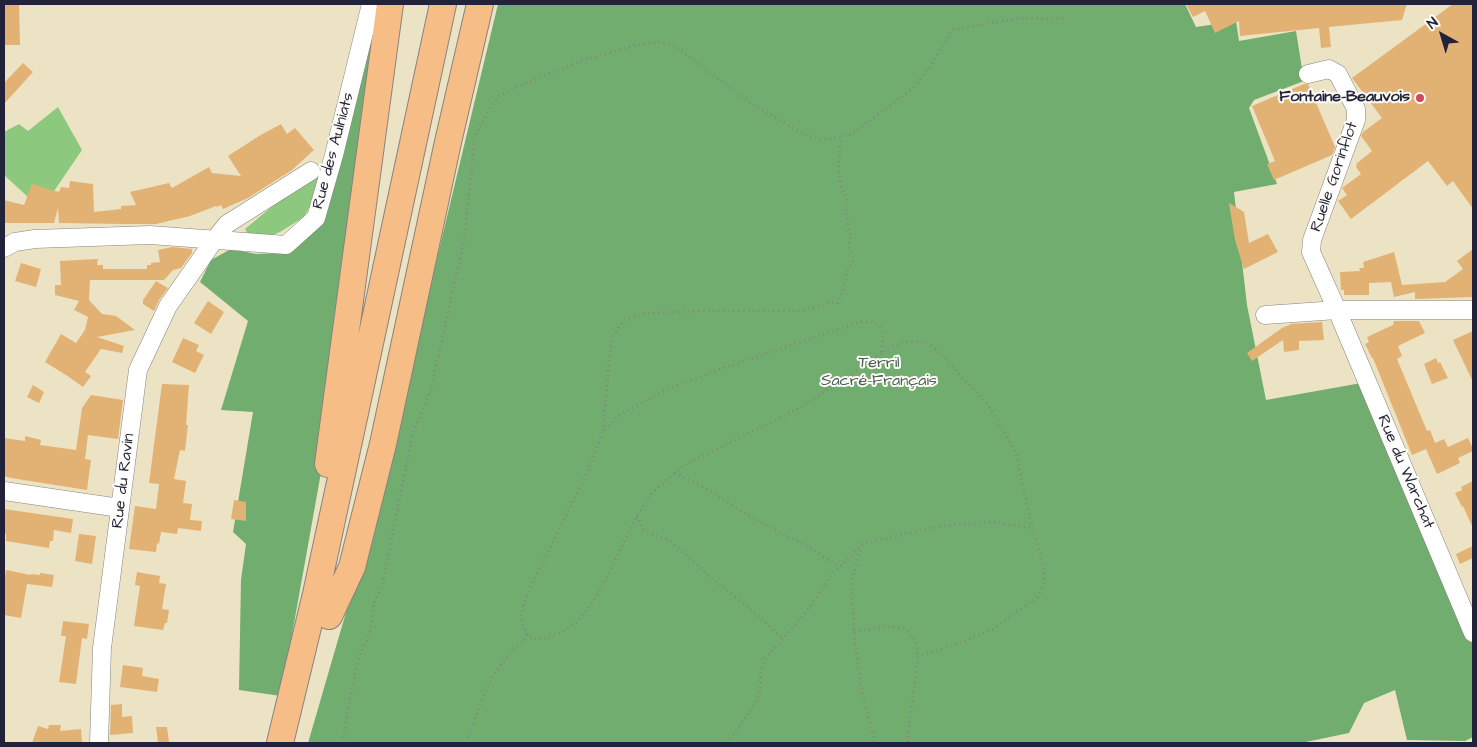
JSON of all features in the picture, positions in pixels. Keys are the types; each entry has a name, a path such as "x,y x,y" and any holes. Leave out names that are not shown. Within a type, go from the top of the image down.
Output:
{"highway":[{"path":"323,605 320,529 390,4"},
{"path":"299,743 323,605 443,4"},
{"path":"280,743 323,605 461,4"},
{"path":"323,605 352,567 383,444 448,142 480,4"}],"street":[{"name":"Rue des Aulniats","path":"4,248 15,242 35,238 150,235 286,245 316,218 334,155 371,4"},
{"name":"Ruelle Gorinflot","path":"1308,74 1329,69 1338,74 1356,109 1356,120 1312,240 1311,252 1337,310"},
{"name":"Rue des Aulniats","path":"214,239 227,224 311,171"},
{"name":"Rue du Ravin","path":"99,743 102,648 138,370 168,306 214,239"},
{"path":"1265,315 1337,310 1473,310"},
{"name":"Rue du Warchat","path":"1337,310 1473,633"},
{"path":"4,491 120,508"}],"path":[{"path":"343,743 348,701 361,653 370,631 373,618 373,604 381,590 413,432 430,393 464,241 475,136 488,111 500,96 516,87 592,58 636,45 662,42 676,47 749,102 800,132 821,140 852,134 912,89 929,68 952,30 1020,18 1065,18"},
{"path":"841,137 840,183 848,199 845,206 851,240 848,246 854,259 847,271 845,284 838,303 828,303 801,311 702,310 652,313 633,316 625,320 618,327 613,338 602,433 587,473 528,592 520,615 528,636 534,639 560,633 577,622 596,596 650,494 674,473 684,465 799,408 894,346 905,342 918,342 928,344 938,351 988,405 1016,452 1032,528 1044,568 1042,591 1037,598 993,629 918,657"},
{"path":"602,433 618,416 663,392 723,368 862,322 878,324 882,330 884,337 881,353"},
{"path":"674,473 705,488 743,512 806,545 839,566"},
{"path":"637,516 643,530 670,541 783,639"},
{"path":"727,743 758,698 761,685 761,671 766,657 810,607 831,575 862,544 939,526 993,522 1032,528"},
{"path":"862,544 851,583 854,632 862,691 875,743"},
{"path":"854,632 886,626 906,629 916,642 918,657 907,743"},
{"path":"468,743 477,708 490,682 507,656 528,636"}],"green space":[{"path":"379,4 327,439 281,696 239,690 241,580 246,544 233,532 253,412 221,410 248,321 200,282 211,260 231,249 256,254 278,253 309,235"},
{"name":"Terril Sacré-Français","path":"498,4 1185,4 1196,27 1236,21 1239,41 1296,31 1304,81 1254,100 1249,108 1277,184 1234,192 1247,305 1266,400 1367,382 1473,631 1473,737 1465,741 1407,740 1395,690 1364,703 1349,733 1301,743 308,743 381,492"},
{"path":"58,107 82,150 50,197 28,197 4,175 4,132 19,124 28,131"},
{"path":"316,170 321,174 322,185 304,217 280,232 260,240 250,238 245,229"}],"building":[{"path":"4,4 19,4 20,45 4,45"},
{"path":"1186,4 1407,4 1402,20 1329,27 1331,47 1321,48 1319,28 1240,36 1239,21 1215,33 1205,11 1193,17"},
{"name":"Fontaine-Beauvois","path":"1453,4 1473,4 1473,209 1453,181 1447,186 1428,161 1351,219 1338,201 1347,195 1342,188 1361,174 1356,164 1372,151 1361,136 1363,132 1382,118 1352,78"},
{"path":"23,63 33,72 4,104 4,83"},
{"path":"1308,84 1335,147 1332,155 1274,180 1267,164 1275,161 1252,106"},
{"path":"281,124 287,134 295,128 314,150 292,170 248,198 223,209 221,205 216,206 190,216 156,224 123,224 59,223 58,208 54,223 4,223 4,200 24,205 32,184 59,192 61,187 69,188 70,181 93,184 94,212 136,205 130,192 169,183 172,188 209,167 212,173 241,176 228,156"},
{"path":"1229,203 1244,212 1249,243 1268,234 1278,252 1244,269 1235,240"},
{"path":"172,247 192,249 192,253 181,268 173,270 164,280 90,280 89,300 102,314 116,316 135,330 97,337 124,346 122,353 101,349 85,372 91,376 83,387 45,362 61,334 76,343 85,330 88,317 74,310 79,301 55,295 55,285 61,285 60,261 98,259 97,265 103,265 103,269 147,269 147,265 160,262 158,250"},
{"path":"1473,249 1473,297 1415,299 1415,292 1394,297 1391,282 1369,283 1369,295 1344,295 1344,290 1341,290 1340,272 1360,271 1359,268 1364,268 1363,262 1394,252 1402,285 1445,282 1463,269 1457,261"},
{"path":"21,263 41,269 36,287 15,281"},
{"path":"156,281 168,288 154,311 143,304 143,300"},
{"path":"208,301 224,312 211,334 194,323"},
{"path":"1394,321 1419,321 1425,333 1398,346 1402,356 1397,359 1427,431 1430,430 1435,443 1444,439 1448,447 1468,438 1473,448 1473,451 1458,458 1460,463 1437,474 1426,449 1412,455 1373,358 1365,344 1369,342 1367,337 1393,325"},
{"path":"1322,322 1324,340 1299,341 1299,350 1284,352 1283,340 1252,361 1247,353 1282,328 1290,326 1290,324"},
{"path":"1473,331 1473,382 1453,340"},
{"path":"183,338 199,345 196,351 204,355 195,373 172,362"},
{"path":"1436,358 1448,378 1432,384 1424,364"},
{"path":"162,384 189,385 185,451 180,450 174,479 186,481 183,503 192,504 190,520 202,521 201,531 178,528 177,534 161,532 156,552 129,549 135,506 156,509 159,484 149,483"},
{"path":"33,385 44,392 39,403 27,397"},
{"path":"91,395 123,400 118,439 88,435 85,459 91,460 87,490 4,476 4,438 25,441 25,436 41,440 40,445 76,450 82,408"},
{"path":"1473,481 1473,528 1455,493 1462,490 1461,487"},
{"path":"234,500 246,502 246,521 231,519"},
{"path":"4,509 73,519 71,533 54,530 53,541 50,541 49,548 6,541 6,534 4,534"},
{"path":"79,534 96,536 92,564 75,561"},
{"path":"1473,546 1473,558 1460,564 1456,554"},
{"path":"6,570 31,575 40,575 40,573 54,575 52,587 27,584 21,618 4,615 4,576"},
{"path":"137,572 160,576 159,583 166,584 162,609 169,610 167,623 165,623 163,630 134,626 140,586 135,585"},
{"path":"63,621 89,624 87,639 82,638 76,684 59,682 66,636 61,636"},
{"path":"123,665 143,668 142,676 159,679 157,692 120,687"},
{"path":"122,704 122,717 132,716 133,733 110,735 111,705"},
{"path":"49,725 61,725 60,731 81,729 82,743 32,743 38,726 48,729"},
{"path":"156,727 167,727 169,742 158,743"}],"place":[{"name":"Fontaine-Beauvois","path":"1420,98"}]}
